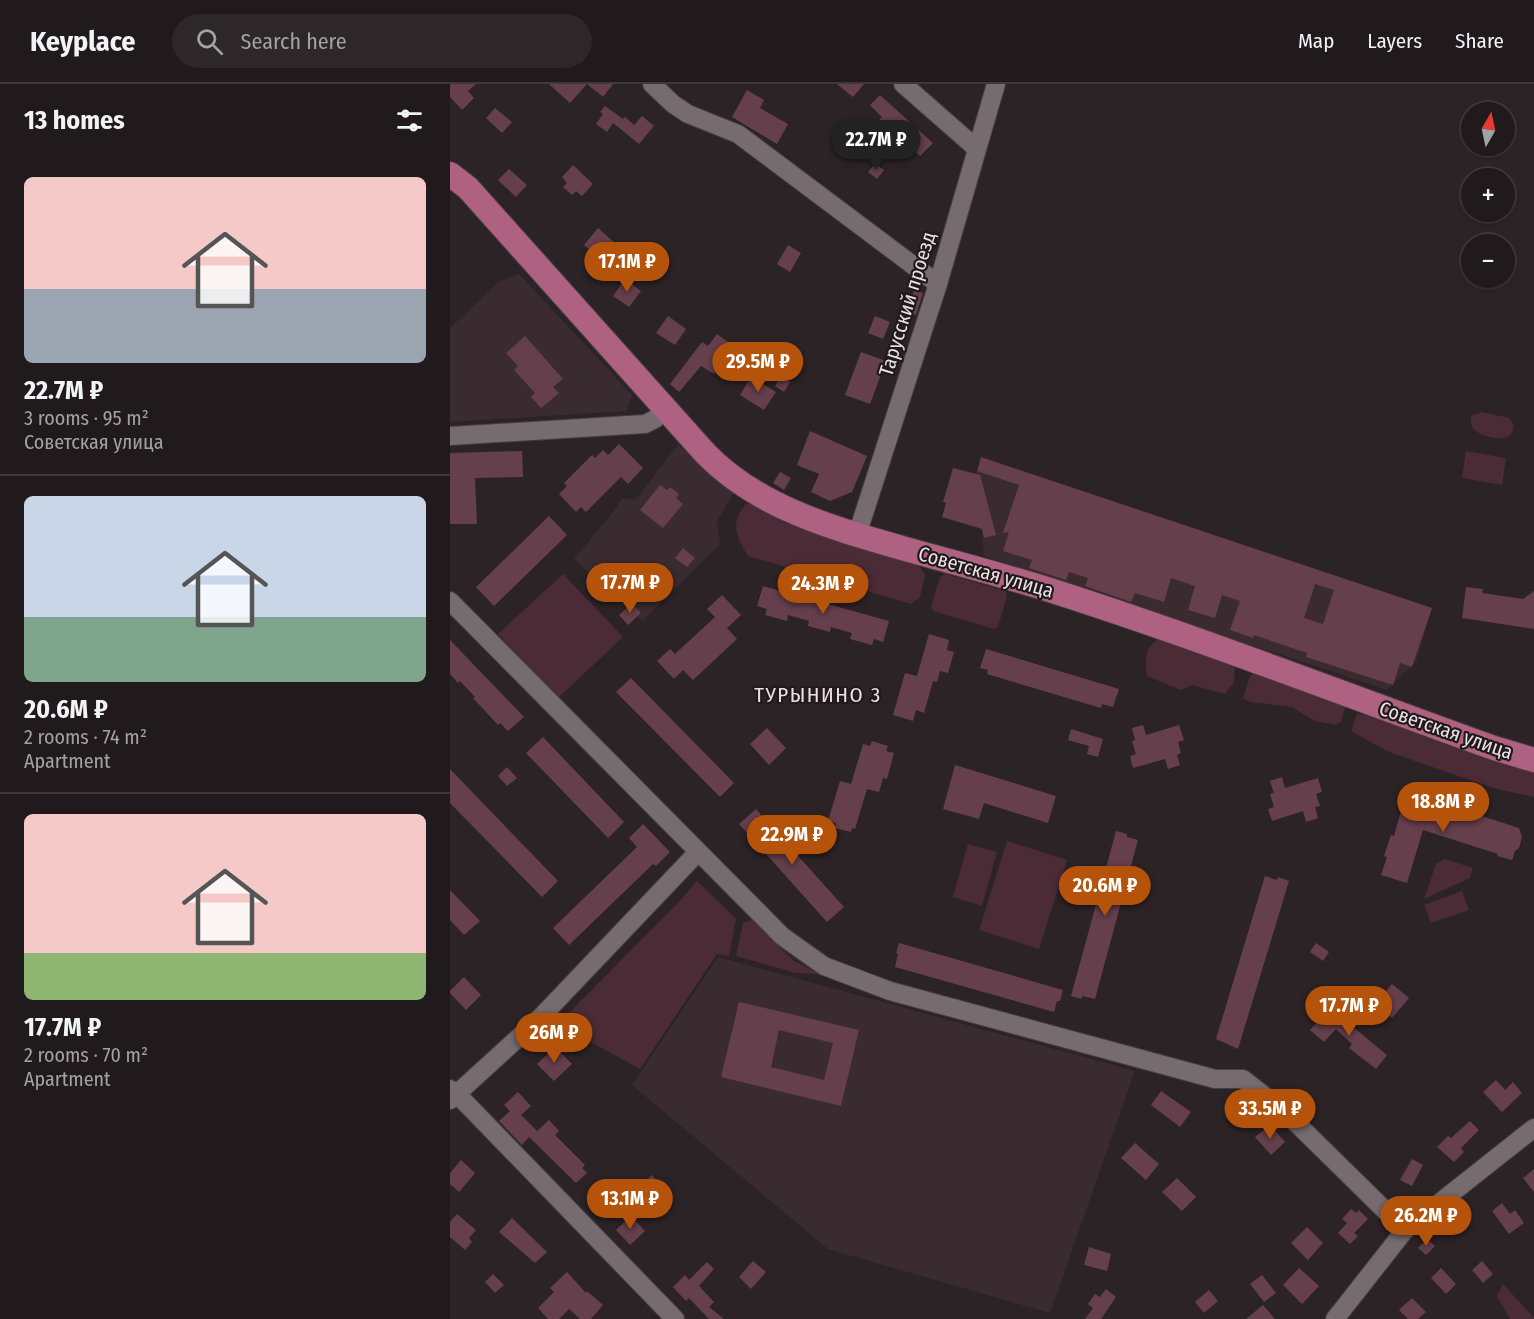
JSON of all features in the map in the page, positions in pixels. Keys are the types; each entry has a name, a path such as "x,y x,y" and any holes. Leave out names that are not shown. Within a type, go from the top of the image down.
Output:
{"main road":[{"name":"Советская улица","path":"450,174 468,188 711,459 744,486 776,504 857,535 1058,593 1152,624 1494,748 1534,760"}],"street":[{"path":"652,84 673,104 688,114 738,134 938,284"},
{"path":"903,84 976,148"},
{"name":"Тарусский проезд","path":"857,535 938,284 996,84"},
{"path":"450,436 645,424 655,419 664,409"},
{"path":"450,601 782,936 824,966 890,991 1215,1079 1243,1079 1284,1111 1405,1230"},
{"path":"675,1319 452,1094 540,1018 698,852"},
{"path":"1335,1319 1405,1230 1534,1128"}],"shaded area":[{"path":"519,274 632,395 626,411 450,422 450,328 500,281"},
{"path":"1481,412 1510,418 1514,426 1512,433 1505,437 1492,438 1478,432 1471,423 1472,416"},
{"path":"678,445 735,491 717,521 720,544 642,621 574,559 622,498 635,500"},
{"path":"1466,451 1506,458 1502,485 1462,478"},
{"path":"978,470 1432,608 1416,661 1387,690 984,556 982,529 966,480"},
{"path":"747,503 761,507 783,522 918,564 925,575 920,597 911,604 748,556 736,529 738,516"},
{"path":"563,574 623,637 558,698 498,634"},
{"path":"945,574 1005,591 1007,597 998,626 994,629 933,611 931,606 940,577"},
{"path":"1160,637 1235,667 1234,682 1225,694 1192,685 1181,690 1147,676 1148,650"},
{"path":"1256,671 1346,704 1341,722 1336,725 1315,721 1292,707 1250,702 1243,698 1250,676"},
{"path":"1357,714 1372,715 1534,768 1534,797 1493,788 1389,752 1351,731"},
{"path":"1007,841 1067,860 1039,949 979,930"},
{"path":"968,844 997,852 982,906 953,897"},
{"path":"1445,859 1473,868 1470,878 1424,899 1436,864"},
{"path":"697,881 736,919 729,956 717,954 640,1069 558,1024 677,904"},
{"path":"1462,891 1469,910 1431,923 1424,905"},
{"path":"752,920 794,961 820,974 795,973 736,956 743,923"},
{"path":"718,957 1135,1071 1050,1313 828,1249 632,1085"},
{"path":"1503,1284 1534,1319 1510,1319 1497,1296"}],"building":[{"path":"450,84 476,84 468,91 474,98 462,110 450,97"},
{"path":"549,84 587,84 570,103"},
{"path":"587,84 613,84 603,97"},
{"path":"837,84 864,84 853,97"},
{"path":"747,90 764,100 760,108 788,124 777,144 732,117"},
{"path":"880,95 933,143 920,156 913,149 916,146 891,122 887,127 879,120 882,117 870,105"},
{"path":"605,106 634,125 642,116 654,126 639,144 613,123 607,132 596,124"},
{"path":"495,108 512,122 502,133 486,118"},
{"path":"875,164 884,170 877,179 868,172"},
{"path":"573,165 593,184 582,196 576,191 572,195 563,187 567,183 562,177"},
{"path":"509,169 527,185 516,197 498,180"},
{"path":"598,228 616,244 606,256 595,247 591,251 584,245"},
{"path":"788,245 801,253 790,272 777,264"},
{"path":"625,279 641,291 629,307 613,296"},
{"path":"914,290 923,293 916,315 907,313"},
{"path":"668,316 686,329 675,345 656,333"},
{"path":"875,316 890,322 883,339 868,333"},
{"path":"717,334 732,345 734,342 745,349 743,351 760,359 753,371 729,352 714,374 701,366 679,392 670,384 702,342 708,346"},
{"path":"525,336 563,379 553,387 559,393 541,408 531,397 535,393 514,370 518,366 506,353"},
{"path":"861,352 886,361 870,404 845,395"},
{"path":"781,376 790,382 784,392 775,386"},
{"path":"751,377 776,392 764,410 740,395"},
{"path":"810,431 867,456 852,492 830,501 811,492 819,474 797,465"},
{"path":"619,444 643,468 628,484 621,477 586,512 581,507 576,512 559,494 567,486 564,483 592,455 595,458 603,450 608,455"},
{"path":"522,451 523,477 475,478 477,524 450,524 450,453"},
{"path":"981,457 1432,608 1412,667 1400,663 1393,685 1306,657 1307,653 1254,635 1253,638 1230,630 1240,601 1222,595 1215,618 1188,610 1195,586 1171,578 1164,602 1135,593 1131,602 1085,586 1088,578 1069,572 1066,580 1029,568 1032,560 1003,551 1009,532 1003,533 1019,485 977,471","holes":["1315,584 1334,590 1323,624 1304,618"]},
{"path":"953,468 980,475 996,535 984,538 982,529 942,517 946,503 943,502"},
{"path":"780,472 791,478 784,490 773,483"},
{"path":"660,485 667,490 670,487 679,494 676,498 683,504 663,528 640,510"},
{"path":"549,516 567,535 494,606 476,587"},
{"path":"683,548 695,558 687,567 675,558"},
{"path":"763,586 889,621 883,642 874,639 872,645 850,639 852,633 831,627 830,632 808,626 809,621 788,615 787,621 765,615 767,609 757,606"},
{"path":"1466,587 1483,589 1482,593 1523,599 1534,591 1534,629 1462,618"},
{"path":"722,595 741,615 727,628 737,639 693,680 683,670 674,679 657,661 670,649 675,654 715,617 707,609"},
{"path":"632,603 641,613 628,625 619,615"},
{"path":"929,634 949,640 947,650 954,652 948,673 940,671 937,682 933,681 924,713 916,710 913,721 893,715 905,673 917,676"},
{"path":"450,640 524,717 508,731 500,723 498,725 460,681 458,683 450,674"},
{"path":"986,649 1119,689 1113,707 1102,704 1101,708 987,674 988,670 980,668"},
{"path":"631,678 734,783 720,797 616,692"},
{"path":"1143,725 1146,735 1179,725 1184,740 1178,742 1181,753 1177,755 1180,765 1168,769 1165,759 1133,768 1130,756 1136,754 1132,741 1135,740 1132,728"},
{"path":"767,728 786,748 769,765 750,744"},
{"path":"1071,729 1103,739 1098,757 1087,754 1089,746 1068,740"},
{"path":"543,737 624,822 608,838 526,753"},
{"path":"872,741 888,746 886,751 894,753 887,779 883,778 879,792 867,789 855,829 852,828 851,832 835,828 836,823 828,821 840,781 851,784 863,744 870,746"},
{"path":"955,765 1056,796 1048,823 984,803 979,819 943,809"},
{"path":"507,767 517,778 507,786 498,776"},
{"path":"450,769 558,881 542,897 450,803"},
{"path":"1282,777 1285,788 1318,778 1322,792 1316,794 1320,806 1315,807 1318,818 1306,822 1303,811 1272,821 1268,809 1274,807 1270,794 1274,793 1270,781"},
{"path":"1404,791 1519,828 1522,837 1519,848 1515,851 1512,860 1423,830 1407,883 1381,875 1387,857 1384,856 1391,835 1394,836 1404,801 1401,796"},
{"path":"756,809 844,907 827,922 739,824"},
{"path":"643,824 670,852 656,866 653,864 569,945 553,928 637,847 629,838"},
{"path":"1116,831 1138,840 1095,999 1082,996 1082,999 1071,996"},
{"path":"1265,876 1289,881 1238,1049 1216,1039"},
{"path":"450,890 480,921 464,935 450,920"},
{"path":"899,943 1063,990 1060,1001 1057,1001 1054,1012 895,967"},
{"path":"1316,943 1329,952 1323,961 1310,952"},
{"path":"464,977 481,995 466,1010 450,993"},
{"path":"1392,984 1409,998 1392,1018 1375,1004"},
{"path":"739,1002 859,1030 841,1106 721,1077","holes":["779,1030 833,1043 824,1080 771,1067"]},
{"path":"1330,1008 1387,1055 1376,1069 1349,1048 1352,1044 1336,1029 1324,1042 1310,1030"},
{"path":"555,1047 572,1064 554,1081 537,1064"},
{"path":"1496,1080 1505,1090 1513,1082 1522,1093 1502,1112 1483,1092"},
{"path":"1161,1091 1191,1112 1180,1127 1151,1105"},
{"path":"518,1092 531,1106 521,1115 537,1131 549,1120 559,1131 555,1135 585,1165 582,1168 587,1173 576,1183 529,1137 522,1145 499,1121 510,1111 504,1105"},
{"path":"1470,1121 1479,1130 1461,1148 1464,1152 1454,1162 1437,1147 1448,1136 1451,1138"},
{"path":"1270,1125 1285,1142 1271,1155 1255,1137"},
{"path":"1135,1143 1159,1164 1146,1180 1121,1158"},
{"path":"1412,1159 1423,1165 1412,1186 1400,1180"},
{"path":"461,1160 475,1173 459,1192 450,1184 450,1173"},
{"path":"1534,1169 1534,1192 1523,1178"},
{"path":"652,1175 660,1184 645,1198 637,1189"},
{"path":"1177,1178 1196,1197 1182,1211 1162,1192"},
{"path":"606,1184 614,1193 610,1196 617,1203 604,1215 593,1204 595,1203 591,1198"},
{"path":"1502,1203 1510,1214 1515,1210 1524,1223 1509,1234 1492,1211"},
{"path":"1351,1209 1356,1213 1359,1210 1368,1219 1354,1233 1358,1236 1350,1244 1338,1233 1347,1223 1342,1219"},
{"path":"457,1214 476,1230 469,1238 472,1242 465,1250 450,1237 450,1222"},
{"path":"631,1216 645,1231 630,1245 616,1230"},
{"path":"512,1218 547,1252 535,1263 499,1232"},
{"path":"1307,1227 1323,1243 1308,1260 1291,1243"},
{"path":"1427,1239 1435,1246 1426,1255 1418,1248"},
{"path":"1089,1247 1111,1254 1107,1271 1084,1265"},
{"path":"753,1261 766,1272 751,1289 739,1277"},
{"path":"1482,1261 1493,1274 1483,1283 1472,1270"},
{"path":"707,1262 714,1269 699,1286 714,1302 709,1307 724,1319 709,1319 689,1298 686,1301 673,1287 685,1275 689,1280"},
{"path":"1299,1268 1319,1286 1302,1304 1283,1285"},
{"path":"1441,1268 1456,1284 1446,1294 1431,1278"},
{"path":"567,1272 586,1293 587,1291 603,1305 591,1319 580,1319 569,1309 559,1319 548,1319 538,1308 554,1292 550,1288"},
{"path":"493,1274 504,1285 495,1293 485,1282"},
{"path":"1262,1275 1276,1293 1264,1302 1250,1284"},
{"path":"1106,1289 1116,1297 1101,1319 1085,1319 1093,1308 1088,1304 1095,1294 1100,1297"},
{"path":"1209,1290 1218,1301 1204,1313 1195,1302"},
{"path":"1412,1298 1426,1312 1418,1319 1408,1319 1399,1310"},
{"path":"1263,1305 1275,1319 1246,1319"}],"district":[{"name":"ТУРЫНИНО 3","path":"818,695"}]}
